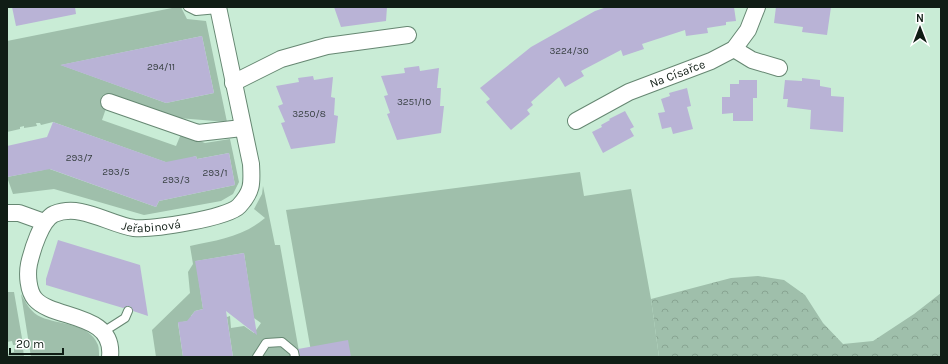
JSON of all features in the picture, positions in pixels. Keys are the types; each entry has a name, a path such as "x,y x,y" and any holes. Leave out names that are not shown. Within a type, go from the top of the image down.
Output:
{"street":[{"name":"Na Císařce","path":"576,121 629,92 711,61 734,49 748,30 757,7"},
{"name":"Jeřabinová","path":"44,222 54,214 71,211 90,214 134,228 157,228 215,217 239,207 252,188 251,164 242,128 218,8"},
{"path":"233,83 281,59 327,46 408,35"},
{"path":"734,49 752,60 779,68"},
{"path":"109,102 198,133 242,128"},
{"path":"7,212 19,213 44,222 29,264 29,283 34,299 46,307 80,317 103,332 111,346 110,357"}],"lane":[{"path":"188,7 196,11 218,8"},
{"path":"103,332 125,318 128,311"},
{"path":"257,357 266,343 282,342 294,352 295,357"}],"green space":[{"path":"177,7 181,7 187,19 206,21 227,122 178,118 111,94 102,120 176,146 181,134 205,143 230,139 239,182 233,194 221,201 144,215 54,189 13,194 7,177 43,170 44,167 156,207 159,201 235,185 229,153 197,159 196,156 171,164 53,122 41,125 40,123 36,123 37,126 24,128 24,126 20,127 20,129 7,132 7,41","holes":["202,36 214,93 166,103 61,65"]},
{"path":"580,172 584,196 631,189 651,299 659,357 312,357 286,210"},
{"path":"263,186 275,245 280,245 300,357 233,357 227,317 230,316 231,328 244,326 254,333 261,323 251,316 253,313 244,253 196,261 203,309 195,311 191,316 192,320 178,323 183,357 156,357 152,330 190,293 188,272 193,264 190,246 220,240 239,234 248,230 265,218 254,209 262,194"},
{"path":"758,276 784,280 805,295 823,323 843,344 873,341 914,314 941,293 941,357 659,357 651,299 731,278"},
{"path":"7,292 14,292 23,344 13,345 12,341 7,342"},
{"path":"21,294 29,307 37,315 48,320 73,326 88,332 98,345 99,357 31,357"},
{"path":"23,348 24,357 7,357 7,354 14,352 14,349"}],"building":[{"path":"12,7 75,7 76,14 16,26"},
{"path":"334,7 387,7 386,21 341,27"},
{"path":"607,7 734,7 736,21 726,22 726,25 707,28 708,33 686,36 685,30 642,44 644,49 623,56 621,50 581,71 584,76 565,87 559,77 531,102 533,105 527,110 530,114 511,130 486,102 490,99 480,88 531,47 595,11"},
{"path":"776,7 831,7 827,35 802,32 803,27 774,23"},
{"path":"202,36 214,93 166,103 60,65"},
{"path":"419,66 420,71 439,68 437,88 441,88 440,106 444,106 441,133 397,140 387,114 390,113 384,96 388,95 381,76 405,73 404,68"},
{"path":"313,76 314,80 333,77 331,97 335,98 334,115 338,116 335,143 291,149 281,123 285,122 278,106 283,104 276,86 299,82 298,78"},
{"path":"802,78 820,80 820,86 831,88 831,96 844,97 843,132 810,129 811,110 787,107 788,99 783,99 785,80 802,81"},
{"path":"739,80 757,80 757,98 753,98 753,121 733,121 733,113 722,114 722,97 730,97 730,84 739,84"},
{"path":"687,88 691,106 687,107 693,129 673,134 671,127 662,129 658,113 665,112 661,99 670,96 669,93"},
{"path":"625,111 634,127 630,129 634,136 603,153 592,132 602,127 601,125 610,120 609,119"},
{"path":"53,122 166,162 196,156 197,159 229,153 235,185 159,201 156,207 50,169 7,177 7,146 47,137"},
{"path":"58,240 140,265 148,316 133,311 130,306 123,308 46,285 46,279"},
{"path":"244,253 257,335 226,311 233,357 183,357 178,322 187,321 195,311 203,309 195,261"},
{"path":"348,340 351,357 300,357 298,349"}]}
